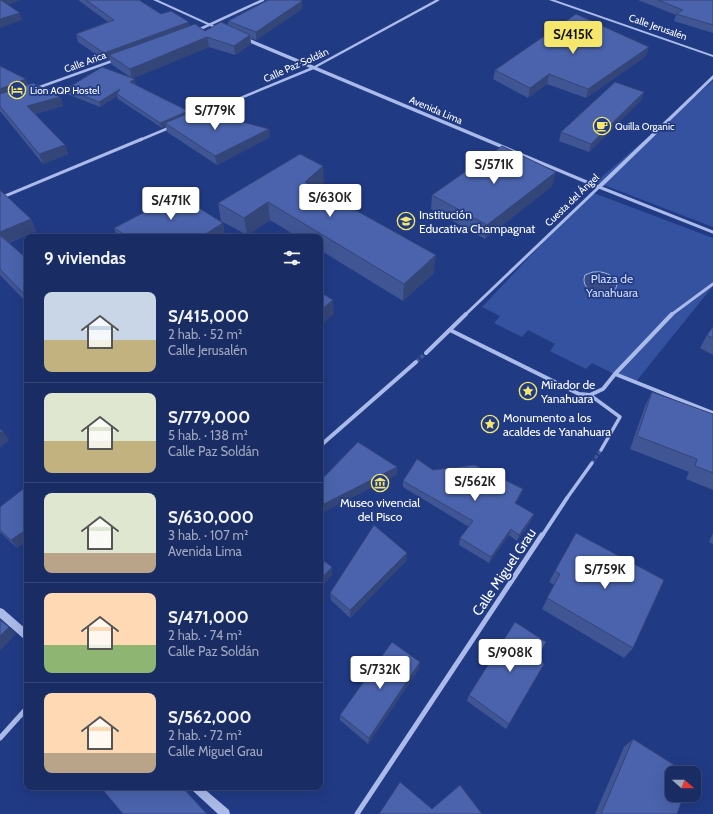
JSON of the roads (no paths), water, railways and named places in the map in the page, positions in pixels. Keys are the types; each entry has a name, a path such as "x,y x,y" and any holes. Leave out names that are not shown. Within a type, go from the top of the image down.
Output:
{"street":[{"path":"155,0 226,31"},
{"path":"197,30 212,25 263,0"},
{"name":"Calle Paz Soldán","path":"189,119 313,68 438,0"},
{"name":"Calle Jerusalén","path":"551,0 713,56"},
{"name":"Avenida Lima","path":"241,38 599,187 713,232"},
{"name":"Calle Arica","path":"36,89 117,60"},
{"name":"Cuesta del Ángel","path":"426,353 713,76"},
{"path":"0,198 175,126"},
{"path":"590,395 603,388 674,312 713,284"},
{"path":"450,330 579,394 590,395 620,417 601,450"},
{"path":"323,443 416,362"},
{"path":"615,374 713,413"},
{"name":"Calle Miguel Grau","path":"357,814 567,498 592,463"},
{"path":"0,612 24,633"},
{"path":"0,738 24,711"},
{"path":"198,790 225,814"}],"tunnel":[{"path":"416,362 426,353"},
{"path":"592,463 601,450"}],"place":[{"name":"Lion AQP Hostel","path":"17,90"},
{"name":"Quilla Organic","path":"602,126"},
{"name":"Institución Educativa Champagnat","path":"406,221"},
{"name":"Mirador de Yanahuara","path":"528,391"},
{"name":"Monumento a los acaldes de Yanahuara","path":"490,424"},
{"name":"Museo vivencial del Pisco","path":"380,483"}],"park label":[{"name":"Plaza de Yanahuara","path":"612,285"}]}
